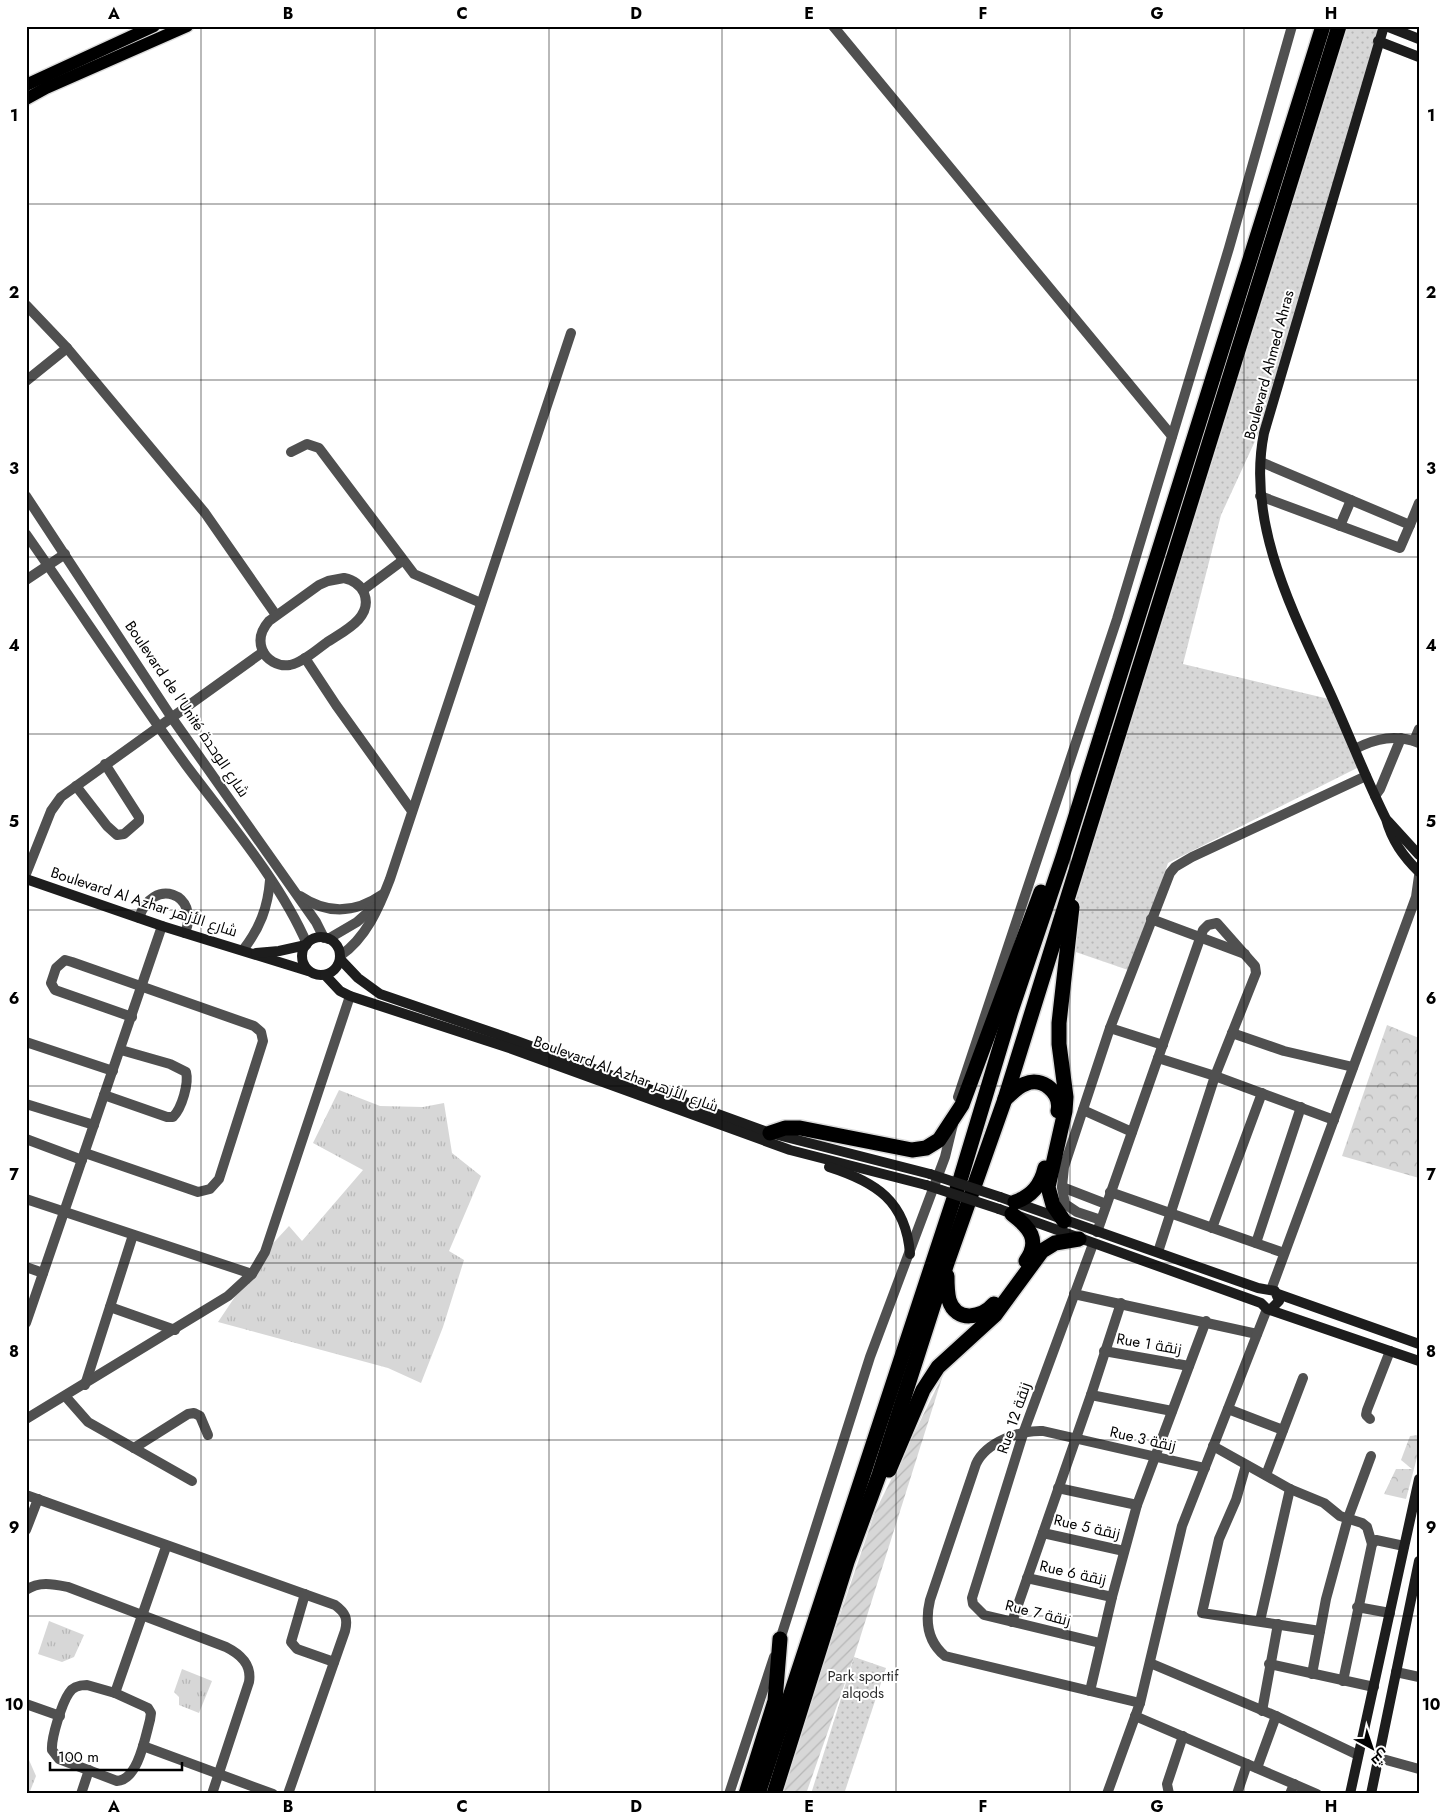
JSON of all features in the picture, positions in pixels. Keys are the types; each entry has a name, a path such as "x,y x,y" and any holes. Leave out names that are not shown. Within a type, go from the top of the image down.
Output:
{"highway":[{"path":"758,1794 958,1186 1011,1011 1063,856 1323,26"},
{"path":"774,1794 847,1562 911,1378 947,1263 1005,1099 1339,26"},
{"path":"1063,1226 1048,1187 1065,1111 1066,1097 1059,1044 1059,1023 1072,908 1110,763"},
{"path":"770,1133 784,1128 808,1129 912,1150 932,1146 939,1140 953,1120 966,1095 1034,910 1050,876 1063,856"},
{"path":"947,1263 950,1302 956,1311 966,1316 976,1317 986,1312 1030,1255 1034,1243 1030,1230 1009,1208 1032,1193 1043,1176 1059,1106 1057,1097 1052,1089 1044,1084 1035,1082 1025,1083 1005,1099"},
{"path":"847,1562 923,1390 938,1367 995,1315 1042,1251 1055,1243 1086,1242"},
{"path":"746,1794 775,1701 780,1639"}],"main road":[{"path":"28,88 188,26"},
{"path":"1385,26 1419,39"},
{"name":"Boulevard Ahmed Ahras","path":"1385,26 1378,41 1264,433 1260,496 1268,543 1311,651 1386,819 1390,834 1398,848 1419,872"},
{"path":"28,88 150,28 166,35"},
{"path":"1378,41 1419,56"},
{"name":"Boulevard Ahmed Ahras","path":"1386,819 1419,855"},
{"name":"Boulevard Al Azhar شارع الأزهر","path":"26,879 162,926 308,971"},
{"path":"326,938 337,945 340,957 335,969 325,975 308,971 303,961 306,945 312,940 326,938"},
{"name":"Boulevard Al Azhar شارع الأزهر","path":"248,951 279,951 306,945"},
{"name":"Boulevard Al Azhar شارع الأزهر","path":"340,957 358,978 380,994 523,1043 770,1133 930,1174 1000,1197 1009,1208"},
{"name":"Boulevard Al Azhar شارع الأزهر","path":"325,975 340,991 350,996 512,1049 790,1150 1009,1208"},
{"path":"743,1132 774,1149 861,1177 879,1189 893,1204 904,1223 910,1254"},
{"path":"1009,1208 1063,1226 1096,1232 1158,1252 1419,1344"},
{"path":"1063,1226 1086,1242 1419,1361"},
{"path":"1266,1307 1263,1294 1272,1292"},
{"path":"1266,1307 1279,1302 1272,1292"},
{"path":"1350,1794 1419,1479"},
{"path":"1371,1794 1418,1564"}],"street":[{"path":"833,26 1172,436"},
{"path":"729,1794 870,1357 945,1157 965,1074 1117,619 1292,26"},
{"path":"26,305 67,348 205,513 276,615"},
{"path":"340,957 360,939 383,897 571,332"},
{"path":"26,381 67,348"},
{"path":"291,452 307,444 319,448 402,561 421,579 482,603"},
{"path":"1261,462 1410,525"},
{"name":"Boulevard de l'Unité شارع الوحدة","path":"26,496 172,718 326,938"},
{"path":"1260,496 1400,548 1419,503"},
{"path":"1340,526 1351,500"},
{"name":"Boulevard de l'Unité شارع الوحدة","path":"26,534 159,727 270,880 297,924 306,945"},
{"path":"26,580 65,554"},
{"path":"363,590 402,561"},
{"path":"344,578 352,580 363,590 366,604 361,616 305,658 284,665 272,662 263,652 260,641 264,627 276,615 328,580 344,578"},
{"path":"26,874 54,805 105,764 263,652"},
{"path":"305,658 336,705 412,811"},
{"path":"1355,749 1368,742 1387,738 1400,738 1416,742 1419,729"},
{"path":"1375,796 1380,789 1400,738"},
{"path":"76,786 107,826 117,835 130,830 139,821 139,817 105,764"},
{"path":"1101,1220 1067,1206 1062,1187 1064,1167 1110,1028 1170,873 1183,862 1366,776"},
{"path":"1272,1292 1284,1252 1417,895 1419,876"},
{"path":"248,951 263,917 269,895 270,880"},
{"path":"139,918 144,904 150,898 156,895 172,894 179,898 188,910 189,918 185,933"},
{"path":"296,894 309,903 324,908 340,910 364,906 383,897"},
{"path":"326,938 357,922 383,897"},
{"path":"1151,918 1245,954"},
{"path":"1096,1232 1200,938 1208,925 1217,923 1255,966 1256,973 1216,1076 1158,1252"},
{"path":"26,1323 162,926"},
{"path":"26,1139 198,1192 210,1189 219,1179 263,1036 254,1026 140,988 65,960 59,964 51,983 55,990 132,1017"},
{"path":"26,1419 85,1385 236,1291 252,1274 265,1252 350,996"},
{"path":"1110,1028 1163,1044"},
{"path":"1232,1033 1284,1051 1354,1067"},
{"path":"26,1042 113,1071"},
{"path":"104,1095 167,1117 173,1116 177,1111 186,1081 186,1072 170,1064 121,1050"},
{"path":"1158,1058 1216,1076 1334,1120"},
{"path":"1212,1228 1262,1094"},
{"path":"26,1104 94,1125"},
{"path":"1256,1243 1301,1107"},
{"path":"1083,1110 1132,1132"},
{"path":"1062,1187 1106,1204"},
{"path":"1110,1192 1284,1252"},
{"path":"26,1199 252,1274"},
{"path":"85,1385 133,1235"},
{"name":"Rue 12 زنقة","path":"972,1604 974,1591 1024,1430 1074,1294 1086,1242"},
{"path":"26,1267 43,1274"},
{"path":"1074,1294 1206,1321 1257,1334"},
{"path":"1012,1622 1091,1395 1120,1303"},
{"path":"110,1307 175,1330"},
{"path":"1107,1794 1140,1703 1178,1541 1266,1307"},
{"path":"1090,1691 1100,1643 1137,1505 1206,1321"},
{"name":"Rue 1 زنقة","path":"1104,1350 1189,1366"},
{"path":"1370,1419 1366,1415 1367,1410 1390,1351"},
{"path":"1266,1475 1303,1378"},
{"path":"1091,1395 1172,1411"},
{"path":"66,1396 88,1422 192,1482"},
{"path":"1228,1409 1283,1430"},
{"path":"134,1448 188,1414 194,1413 200,1416 208,1435"},
{"path":"1024,1430 987,1449 980,1456 930,1600 927,1623 930,1636 939,1651 945,1656 1140,1703"},
{"name":"Rue 3 زنقة","path":"1024,1430 1043,1431 1205,1468"},
{"path":"1213,1446 1290,1489 1324,1503 1340,1516 1362,1523 1367,1528 1372,1544 1357,1607 1343,1681"},
{"path":"1312,1674 1326,1600 1348,1518 1371,1456"},
{"path":"1246,1464 1236,1500 1219,1539 1202,1613 1320,1631"},
{"path":"1058,1488 1137,1505"},
{"path":"1260,1621 1290,1489"},
{"path":"26,1495 335,1605 346,1615 345,1631 288,1794"},
{"path":"26,1530 38,1499"},
{"name":"Rue 5 زنقة","path":"1043,1533 1124,1551"},
{"path":"1372,1544 1376,1540 1404,1546"},
{"path":"115,1693 166,1546"},
{"name":"Rue 6 زنقة","path":"1027,1578 1112,1597"},
{"path":"26,1590 39,1585 51,1584 68,1587 234,1651 248,1666 250,1675 244,1698 212,1794"},
{"path":"305,1594 290,1642 297,1649 334,1662"},
{"name":"Rue 7 زنقة","path":"972,1604 984,1615 1100,1643"},
{"path":"1357,1607 1390,1613"},
{"path":"1262,1711 1269,1664 1278,1624"},
{"path":"1150,1663 1276,1716 1358,1755"},
{"path":"1269,1664 1374,1687"},
{"path":"1396,1672 1419,1677"},
{"path":"77,1686 93,1686 115,1693 149,1710 150,1720 134,1771 126,1780 117,1781 59,1758 54,1754 53,1741 69,1693 77,1686"},
{"path":"26,1704 60,1716"},
{"path":"1135,1716 1257,1768 1292,1789 1317,1794"},
{"path":"1257,1768 1276,1716"},
{"path":"1169,1794 1167,1784 1182,1736"},
{"path":"143,1746 273,1794"},
{"path":"1379,1758 1419,1769"},
{"path":"1237,1794 1247,1764"},
{"path":"81,1794 89,1770"}],"green space":[{"path":"1339,26 1384,26 1267,415 1221,515 1183,664 1333,700 1361,766 1168,863 1131,971 1067,949 1072,908"},
{"path":"1387,1025 1419,1038 1419,1178 1342,1156"},
{"path":"339,1090 380,1106 423,1107 444,1103 452,1153 481,1176 449,1251 464,1260 443,1327 421,1383 388,1368 218,1322 265,1252 289,1226 302,1241 363,1170 313,1143"},
{"path":"943,1375 854,1657 806,1794 779,1794 875,1512"},
{"path":"1419,1435 1419,1450 1406,1499 1384,1494 1396,1469 1412,1469 1401,1460 1410,1436"},
{"path":"49,1621 84,1635 74,1657 62,1662 38,1654"},
{"name":"Park sportif alqods","path":"854,1657 886,1668 844,1794 811,1794"},
{"path":"182,1669 212,1681 199,1713 179,1705 179,1697 174,1692"},
{"path":"26,1759 29,1760 36,1776 29,1794 26,1794"}]}
